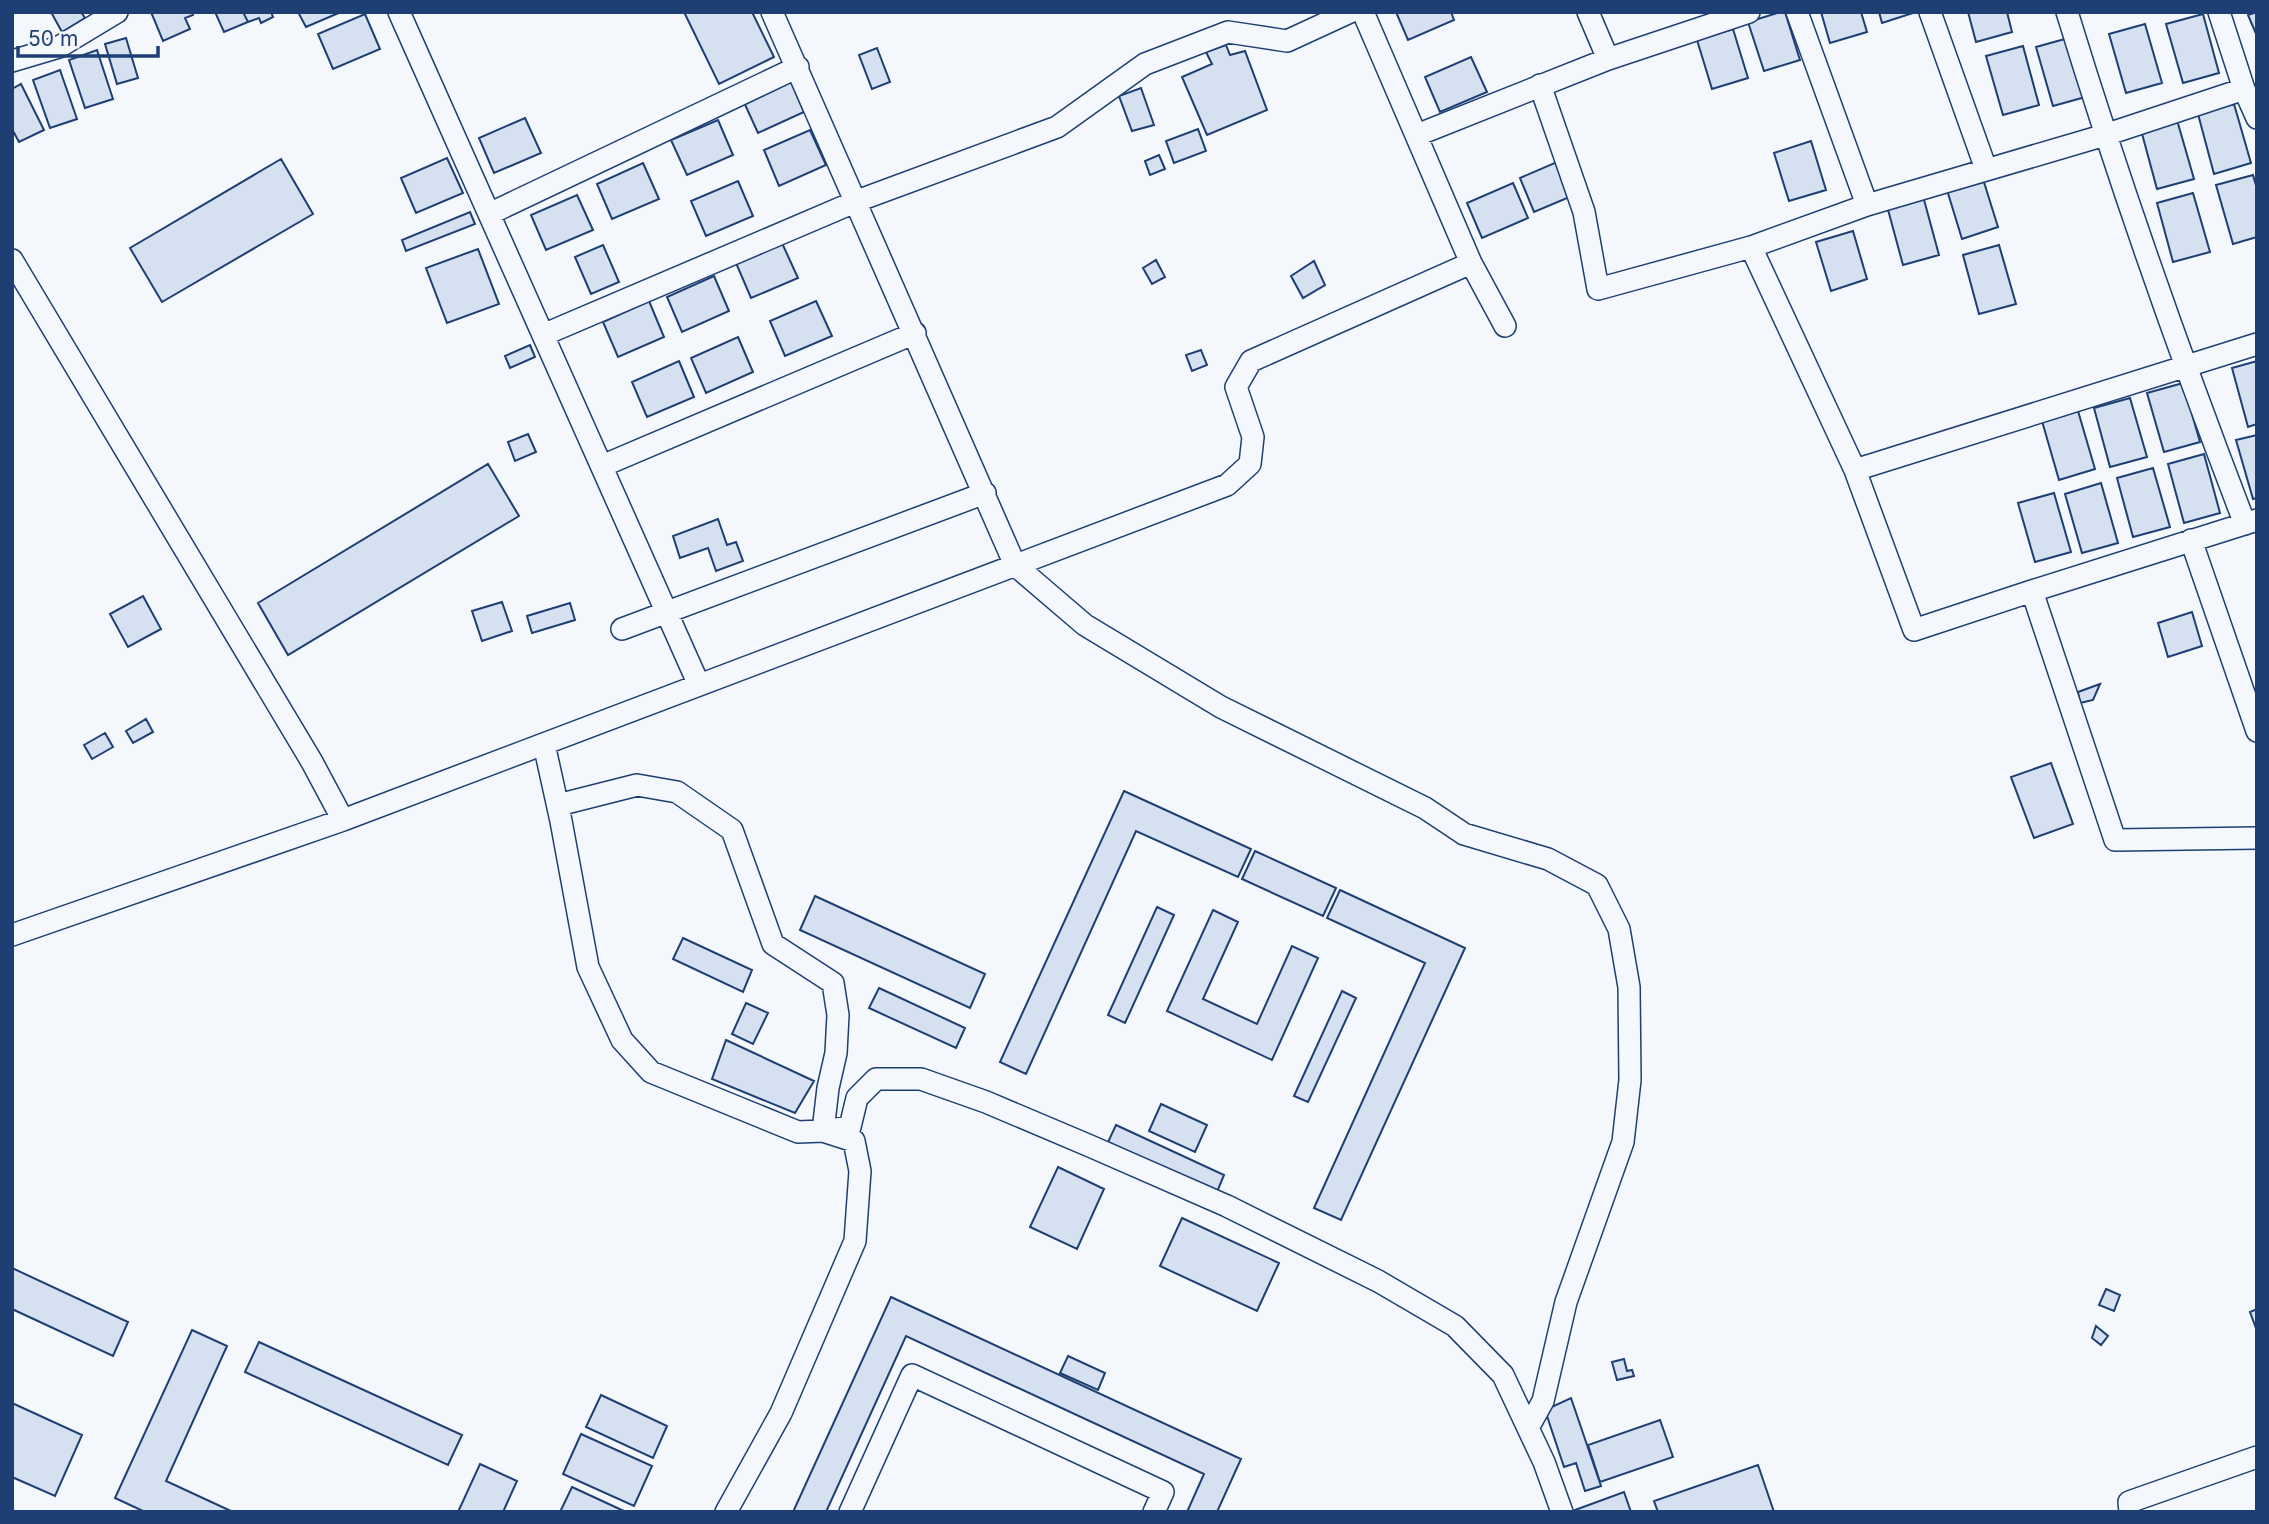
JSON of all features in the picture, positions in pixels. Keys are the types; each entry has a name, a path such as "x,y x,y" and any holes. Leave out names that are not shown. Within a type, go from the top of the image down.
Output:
{"street":[{"path":"12,61 59,47 117,12"},
{"path":"398,12 699,685"},
{"path":"772,12 1015,565 1085,625 1221,707 1425,808 1464,834 1548,859 1597,886 1619,929 1629,987 1630,1080 1623,1142 1566,1302 1543,1401 1528,1427"},
{"path":"543,335 857,201 1057,127 1145,64 1228,32 1287,41 1350,12"},
{"path":"1363,12 1471,263 1505,326"},
{"path":"1588,12 1608,60"},
{"path":"1416,135 1608,60 1749,12"},
{"path":"1797,12 1867,205"},
{"path":"1930,12 1986,169"},
{"path":"1751,247 1855,470 1914,630 2251,522 2184,367 2105,135 2067,12"},
{"path":"2219,12 2244,89 2257,118"},
{"path":"489,214 798,67"},
{"path":"1540,86 1584,212 1598,289 1751,247 1867,205 2105,135 2244,89"},
{"path":"12,260 312,762 343,820"},
{"path":"12,935 343,820 1227,485 1250,464 1253,436 1237,387 1251,361 1471,263"},
{"path":"602,466 915,333"},
{"path":"1855,470 2257,344"},
{"path":"622,629 985,494"},
{"path":"2191,540 2257,731"},
{"path":"2032,591 2115,840 2257,838"},
{"path":"544,744 589,967 622,1040 651,1072 798,1132 850,1127 857,1098 876,1079 921,1079 986,1102 1227,1206 1378,1281 1455,1326 1503,1374 1544,1462 1562,1512"},
{"path":"558,806 637,785 677,792 733,831 773,944 833,983 838,1015 836,1054 828,1088 823,1131"},
{"path":"726,1512 781,1413 855,1241 860,1171 854,1141 823,1131"},
{"path":"850,1512 912,1376 1163,1492 1154,1512"},
{"path":"2130,1512 2129,1502 2257,1457"}],"building":[{"path":"51,12 81,12 85,18 62,32"},
{"path":"151,12 192,12 193,15 185,18 190,29 163,41"},
{"path":"215,12 243,12 248,22 224,32"},
{"path":"243,12 271,12 273,17 261,23 259,18 248,22"},
{"path":"298,12 341,12 306,27"},
{"path":"684,12 752,12 774,57 719,84"},
{"path":"1396,12 1451,12 1454,20 1408,40"},
{"path":"1785,12 1800,60 1764,71 1748,22"},
{"path":"1821,12 1861,12 1867,32 1830,43"},
{"path":"1879,12 1916,12 1882,23"},
{"path":"1968,12 2007,12 2012,32 1976,42"},
{"path":"2257,12 2257,36 2248,15"},
{"path":"365,14 380,49 333,69 318,34"},
{"path":"2203,14 2219,73 2183,83 2166,24"},
{"path":"2145,24 2162,83 2126,93 2109,34"},
{"path":"1733,29 1748,78 1712,89 1697,40"},
{"path":"2072,37 2089,96 2053,106 2036,47"},
{"path":"126,38 138,78 117,84 105,44"},
{"path":"1226,45 1230,55 1245,51 1267,110 1207,135 1182,77 1212,64 1206,52"},
{"path":"2023,46 2039,105 2003,115 1986,56"},
{"path":"877,48 890,82 872,89 859,55"},
{"path":"97,50 113,99 85,108 69,60"},
{"path":"1471,57 1487,92 1440,112 1425,77"},
{"path":"60,70 77,119 50,128 33,80"},
{"path":"789,77 804,112 758,133 742,98"},
{"path":"21,84 44,130 19,142 12,129 12,89"},
{"path":"1141,88 1154,125 1132,131 1119,96"},
{"path":"2234,104 2251,163 2214,174 2198,114"},
{"path":"525,118 541,153 494,173 479,138"},
{"path":"718,120 733,155 687,175 671,140"},
{"path":"2177,120 2194,179 2157,189 2141,130"},
{"path":"1198,129 1206,151 1174,163 1166,141"},
{"path":"810,130 826,165 779,186 764,150"},
{"path":"1811,141 1826,190 1789,201 1774,153"},
{"path":"1159,155 1165,169 1150,175 1145,161"},
{"path":"447,158 463,193 416,213 401,178"},
{"path":"281,159 313,214 162,302 130,248"},
{"path":"1557,162 1572,196 1534,212 1520,178"},
{"path":"643,163 659,199 612,219 597,184"},
{"path":"2253,175 2257,189 2257,237 2233,244 2216,185"},
{"path":"1983,179 1998,227 1962,239 1947,190"},
{"path":"738,181 753,216 706,236 691,201"},
{"path":"1513,183 1528,218 1482,238 1467,203"},
{"path":"2193,193 2210,252 2173,262 2157,203"},
{"path":"577,195 593,230 546,250 531,215"},
{"path":"1923,196 1939,255 1903,265 1887,206"},
{"path":"470,212 475,224 406,251 402,240"},
{"path":"1853,231 1867,279 1831,291 1816,242"},
{"path":"782,243 798,278 751,298 736,263"},
{"path":"603,245 619,282 591,294 575,257"},
{"path":"1999,245 2016,304 1979,314 1963,255"},
{"path":"478,249 499,304 447,323 426,268"},
{"path":"1156,260 1165,277 1152,284 1143,268"},
{"path":"1314,261 1325,285 1303,298 1291,276"},
{"path":"714,276 729,311 682,332 667,297"},
{"path":"649,301 664,337 618,357 603,322"},
{"path":"816,301 832,336 785,356 770,321"},
{"path":"738,337 753,372 706,393 691,358"},
{"path":"530,345 535,357 510,368 505,356"},
{"path":"1201,350 1207,365 1192,371 1186,355"},
{"path":"679,361 694,397 647,417 632,382"},
{"path":"2257,361 2257,424 2248,427 2232,368"},
{"path":"2183,383 2200,442 2164,452 2147,393"},
{"path":"2130,398 2147,457 2110,467 2094,408"},
{"path":"2078,411 2095,469 2059,480 2042,421"},
{"path":"528,434 536,452 515,461 508,442"},
{"path":"2257,435 2257,498 2253,499 2236,440"},
{"path":"2204,454 2220,513 2184,523 2168,464"},
{"path":"488,464 519,516 288,655 258,603"},
{"path":"2153,468 2170,527 2133,537 2117,478"},
{"path":"2101,483 2118,543 2082,553 2065,494"},
{"path":"2054,493 2071,552 2035,562 2018,503"},
{"path":"718,519 727,545 736,542 743,561 716,571 708,548 680,558 673,536"},
{"path":"143,596 161,629 128,647 110,614"},
{"path":"502,602 512,631 482,641 472,611"},
{"path":"570,603 575,620 532,633 527,616"},
{"path":"2192,612 2202,646 2168,657 2158,623"},
{"path":"2100,684 2093,700 2080,703 2078,692"},
{"path":"146,719 153,732 133,743 126,731"},
{"path":"105,733 113,747 92,759 84,745"},
{"path":"2051,763 2073,824 2034,838 2011,777"},
{"path":"1124,791 1251,849 1238,877 1136,831 1026,1074 1000,1062"},
{"path":"1255,851 1336,888 1323,916 1242,879"},
{"path":"1340,890 1465,948 1341,1220 1314,1208 1425,963 1327,918"},
{"path":"815,896 985,974 970,1008 800,930"},
{"path":"1157,907 1174,915 1125,1023 1108,1015"},
{"path":"1213,910 1238,922 1203,999 1257,1024 1292,946 1318,958 1272,1060 1167,1011"},
{"path":"683,938 752,970 743,992 673,959"},
{"path":"879,988 965,1028 956,1048 869,1008"},
{"path":"1342,991 1356,998 1308,1102 1294,1096"},
{"path":"746,1003 768,1013 753,1044 732,1034"},
{"path":"726,1040 814,1081 795,1113 712,1079"},
{"path":"1161,1104 1207,1125 1195,1152 1149,1131"},
{"path":"1116,1125 1224,1175 1217,1192 1108,1142"},
{"path":"1058,1167 1104,1189 1077,1249 1030,1227"},
{"path":"1182,1218 1279,1263 1257,1311 1160,1266"},
{"path":"12,1268 128,1322 113,1356 12,1309"},
{"path":"2106,1289 2120,1295 2114,1311 2099,1305"},
{"path":"891,1297 1241,1459 1217,1512 1187,1512 1204,1474 906,1336 826,1512 793,1512"},
{"path":"2257,1309 2257,1331 2250,1312"},
{"path":"2096,1326 2108,1336 2101,1345 2092,1338"},
{"path":"192,1330 227,1346 166,1481 233,1512 145,1512 115,1498"},
{"path":"259,1342 462,1435 448,1465 245,1372"},
{"path":"1068,1356 1105,1373 1098,1390 1060,1373"},
{"path":"1624,1359 1627,1371 1632,1370 1634,1376 1617,1380 1612,1362"},
{"path":"601,1395 667,1426 653,1458 586,1427"},
{"path":"1571,1398 1601,1486 1585,1491 1576,1463 1564,1467 1545,1410"},
{"path":"12,1403 82,1435 55,1496 12,1477"},
{"path":"1660,1420 1673,1457 1600,1482 1588,1445"},
{"path":"581,1434 652,1466 634,1506 563,1474"},
{"path":"480,1464 517,1481 503,1512 458,1512"},
{"path":"1758,1465 1774,1512 1658,1512 1654,1501"},
{"path":"572,1487 626,1512 560,1512"},
{"path":"1624,1492 1631,1512 1575,1512 1575,1510"}]}
